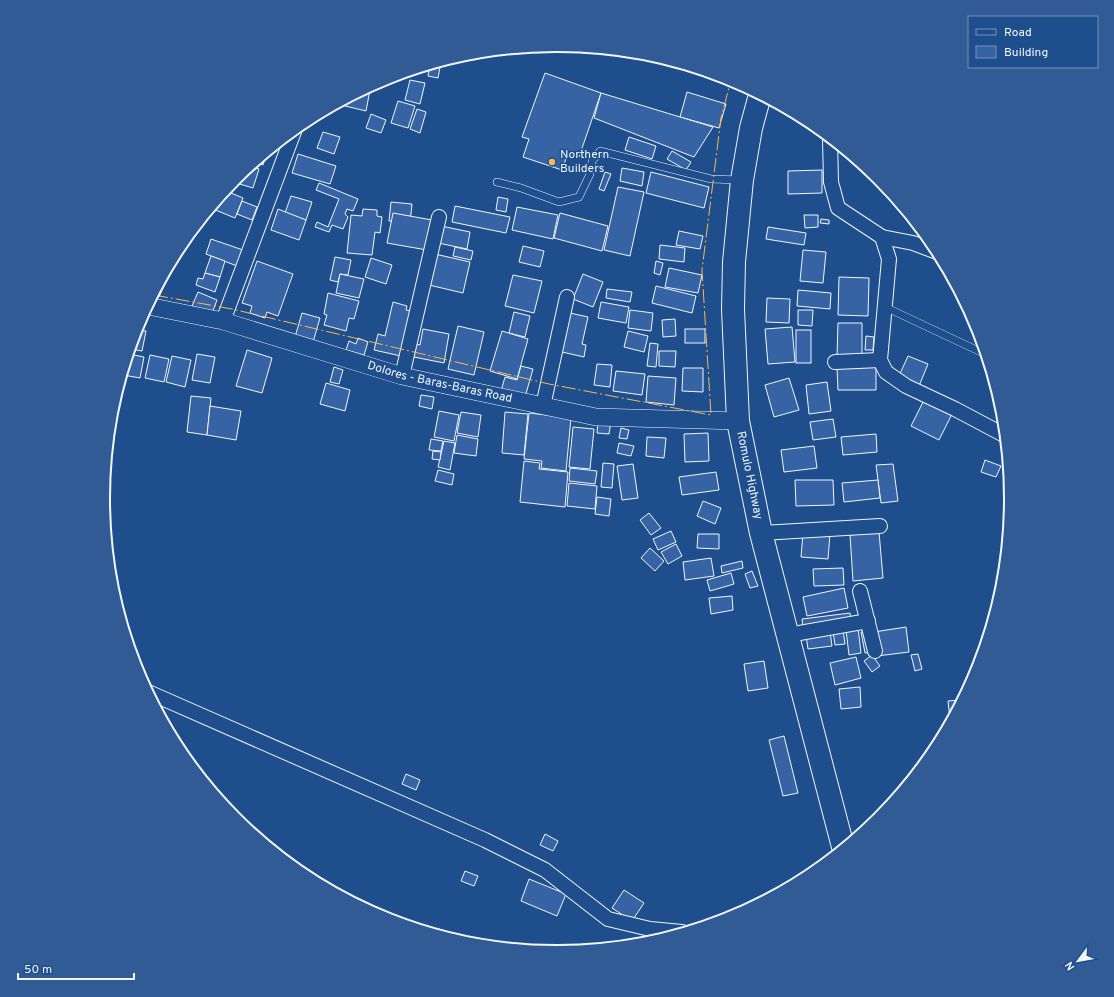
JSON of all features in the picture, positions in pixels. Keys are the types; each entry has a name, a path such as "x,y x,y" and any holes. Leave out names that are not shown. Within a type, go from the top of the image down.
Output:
{"highway":[{"name":"Romulo Highway","path":"759,101 751,128 742,180 734,270 733,309 738,421 762,533 842,842"}],"street":[{"path":"223,321 291,139"},
{"path":"830,145 831,182 838,208 882,237 913,243 927,248"},
{"path":"402,376 439,217"},
{"path":"882,237 889,259 880,360 886,372 906,386 955,409 999,432"},
{"path":"542,406 567,297"},
{"name":"Dolores - Baras-Baras Road","path":"154,307 223,321 402,376 596,417 738,421"},
{"path":"835,362 880,360"},
{"path":"762,533 880,526"},
{"path":"860,591 875,651"},
{"path":"788,635 868,621"},
{"path":"157,696 484,840 545,870 608,919 650,930 668,931"}],"lane":[{"path":"497,182 520,188 559,202 578,197 590,174 592,161 600,152 711,179 742,180"},
{"path":"885,307 979,351"}],"building":[{"path":"440,67 438,78 428,76 429,71"},
{"path":"545,73 601,93 579,157 568,153 562,170 523,157 529,139 522,137"},
{"path":"410,80 425,83 420,104 405,100"},
{"path":"687,92 726,104 719,128 680,117"},
{"path":"601,93 713,127 694,157 594,118"},
{"path":"369,94 366,111 345,106"},
{"path":"398,101 415,106 408,128 391,123"},
{"path":"417,109 426,112 420,133 410,129"},
{"path":"371,114 386,120 381,133 366,128"},
{"path":"323,132 340,137 334,154 317,148"},
{"path":"629,137 656,146 652,159 625,150"},
{"path":"672,151 691,162 686,170 667,159"},
{"path":"298,154 336,166 330,184 292,173"},
{"path":"257,168 259,169 253,188 240,184"},
{"path":"622,168 644,172 642,186 620,181"},
{"path":"822,170 822,193 788,194 788,171"},
{"path":"605,172 611,174 604,191 599,189"},
{"path":"651,172 709,187 704,208 646,193"},
{"path":"319,183 358,199 353,211 347,209 345,214 348,217 343,229 332,225 329,232 315,227 317,222 328,227 339,199 316,190"},
{"path":"618,187 644,192 630,256 604,250"},
{"path":"231,193 243,198 235,218 216,210"},
{"path":"291,196 312,202 306,220 285,213"},
{"path":"498,197 508,199 506,212 496,210"},
{"path":"242,201 257,207 252,220 237,214"},
{"path":"391,202 412,204 410,223 389,221"},
{"path":"455,206 510,217 506,233 452,222"},
{"path":"517,207 558,215 553,239 512,230"},
{"path":"278,209 306,220 299,240 271,230"},
{"path":"363,209 377,210 377,216 382,217 380,233 375,232 372,255 347,253 351,215 362,216"},
{"path":"393,213 432,220 427,250 387,243"},
{"path":"560,213 608,226 602,251 554,238"},
{"path":"804,215 818,215 818,227 805,228"},
{"path":"821,219 829,220 829,224 820,223"},
{"path":"441,226 470,232 467,249 438,243"},
{"path":"768,227 806,233 804,245 766,239"},
{"path":"679,231 703,236 700,249 676,245"},
{"path":"211,239 243,250 237,266 206,254"},
{"path":"660,245 685,248 684,262 659,259"},
{"path":"523,246 544,251 540,267 519,262"},
{"path":"455,247 473,251 471,260 453,256"},
{"path":"803,250 826,252 823,283 800,281"},
{"path":"435,254 470,262 463,293 429,285"},
{"path":"211,256 225,261 220,277 205,273"},
{"path":"335,257 351,260 348,275 340,274 338,282 330,280"},
{"path":"371,258 392,265 386,284 365,277"},
{"path":"257,261 293,274 278,316 267,312 265,318 250,313 252,306 242,303"},
{"path":"656,261 663,263 660,275 654,273"},
{"path":"669,268 702,275 698,293 665,287"},
{"path":"205,273 220,277 215,292 196,285 198,278 203,279"},
{"path":"340,274 364,279 359,298 336,293"},
{"path":"583,274 603,282 593,307 573,299"},
{"path":"513,275 542,281 534,313 505,306"},
{"path":"839,277 869,278 868,316 838,315"},
{"path":"656,286 696,296 692,313 652,303"},
{"path":"607,289 632,292 630,302 606,298"},
{"path":"798,290 831,293 830,309 797,306"},
{"path":"198,292 217,300 212,313 192,306"},
{"path":"328,293 359,301 354,319 349,318 346,331 324,325 327,315 324,314"},
{"path":"767,298 790,299 789,323 766,322"},
{"path":"393,302 407,306 406,310 411,311 401,356 374,350 378,334 385,336"},
{"path":"601,302 629,307 626,323 598,318"},
{"path":"630,310 653,313 651,331 628,328"},
{"path":"798,310 813,310 812,326 798,325"},
{"path":"514,312 530,316 525,337 509,333"},
{"path":"302,313 320,318 313,342 295,337"},
{"path":"570,313 588,317 582,344 586,345 584,357 562,352"},
{"path":"675,319 676,336 663,337 662,320"},
{"path":"838,323 862,323 862,357 837,356"},
{"path":"458,326 484,332 474,375 448,369"},
{"path":"792,327 795,362 768,364 765,329"},
{"path":"423,329 449,334 444,363 414,357 416,344 420,345"},
{"path":"685,329 705,329 705,343 685,343"},
{"path":"796,330 811,330 811,363 796,363"},
{"path":"143,331 146,331 142,351 136,350"},
{"path":"502,331 528,339 517,379 490,371"},
{"path":"628,331 648,336 644,352 624,347"},
{"path":"866,336 874,337 873,350 865,350"},
{"path":"358,338 368,342 364,355 346,350 349,341 356,344"},
{"path":"650,343 658,344 656,367 647,366"},
{"path":"247,350 272,358 262,393 236,386"},
{"path":"659,351 676,351 675,367 659,366"},
{"path":"197,354 215,357 210,383 192,380"},
{"path":"134,355 144,357 140,378 128,376"},
{"path":"150,355 169,359 164,382 145,378"},
{"path":"172,356 191,360 185,387 166,382"},
{"path":"908,356 928,364 919,386 898,378"},
{"path":"597,364 612,365 610,387 594,385"},
{"path":"521,366 533,369 525,397 501,391 505,377 517,380"},
{"path":"876,366 876,390 838,390 837,367"},
{"path":"334,367 343,370 339,384 330,382"},
{"path":"683,368 703,368 703,392 682,391"},
{"path":"616,371 645,374 642,395 613,391"},
{"path":"648,376 676,378 674,405 646,402"},
{"path":"789,378 799,410 774,417 765,385"},
{"path":"827,382 831,411 809,414 806,385"},
{"path":"326,383 350,390 345,411 320,404"},
{"path":"421,395 434,397 432,409 419,406"},
{"path":"191,396 211,398 207,435 187,432"},
{"path":"925,398 953,412 939,440 911,426"},
{"path":"210,406 241,411 236,440 207,435"},
{"path":"439,411 459,415 454,441 434,437"},
{"path":"461,412 481,415 478,437 457,433"},
{"path":"505,412 528,414 524,455 502,453"},
{"path":"529,413 571,418 566,471 541,468 542,461 524,459"},
{"path":"833,419 836,437 813,440 810,422"},
{"path":"598,420 611,421 609,434 597,433"},
{"path":"573,427 594,429 590,469 569,467"},
{"path":"621,428 629,430 627,439 619,438"},
{"path":"708,433 709,461 685,462 684,434"},
{"path":"876,434 877,452 843,455 841,437"},
{"path":"457,435 478,439 476,456 454,453"},
{"path":"647,437 666,438 664,458 646,456"},
{"path":"431,439 443,441 441,451 429,450"},
{"path":"444,441 455,443 450,470 438,467"},
{"path":"619,443 634,446 631,456 617,453"},
{"path":"814,446 817,468 784,472 781,450"},
{"path":"433,451 441,452 440,460 432,459"},
{"path":"985,460 1001,466 996,477 981,472"},
{"path":"524,461 540,463 539,469 568,472 565,507 520,502"},
{"path":"603,463 614,464 612,488 601,487"},
{"path":"633,464 638,498 622,500 617,466"},
{"path":"893,464 898,501 881,503 876,465"},
{"path":"570,468 597,471 595,484 569,481"},
{"path":"438,470 454,474 452,485 435,481"},
{"path":"716,472 719,490 682,495 679,477"},
{"path":"795,480 833,480 834,505 796,506"},
{"path":"878,480 880,498 844,502 842,483"},
{"path":"569,483 597,486 595,509 567,506"},
{"path":"597,497 611,499 609,516 595,514"},
{"path":"703,501 721,508 715,524 697,516"},
{"path":"649,513 661,528 651,535 640,520"},
{"path":"671,531 676,542 658,550 653,539"},
{"path":"879,532 883,578 853,581 850,535"},
{"path":"803,533 830,534 828,559 801,557"},
{"path":"698,534 719,534 719,549 697,548"},
{"path":"676,544 682,556 668,564 661,552"},
{"path":"650,548 664,561 655,571 641,558"},
{"path":"711,558 714,576 685,580 683,562"},
{"path":"742,561 743,568 722,573 721,566"},
{"path":"843,568 844,585 814,586 813,569"},
{"path":"752,571 758,586 750,588 745,574"},
{"path":"731,573 734,584 710,591 707,580"},
{"path":"844,588 848,608 807,616 803,597"},
{"path":"732,596 733,610 711,614 709,598"},
{"path":"850,613 851,621 803,627 802,619"},
{"path":"906,627 909,652 877,656 874,632"},
{"path":"858,628 861,653 849,655 846,630"},
{"path":"843,630 845,644 835,645 833,631"},
{"path":"870,631 873,652 865,653 861,632"},
{"path":"830,632 832,646 808,649 806,635"},
{"path":"918,654 922,669 915,671 911,655"},
{"path":"872,655 880,666 872,672 864,661"},
{"path":"856,657 861,678 835,685 830,663"},
{"path":"764,661 768,688 748,691 744,664"},
{"path":"860,687 861,707 841,709 839,689"},
{"path":"955,700 949,712 948,701"},
{"path":"784,736 798,793 783,796 769,740"},
{"path":"406,774 420,780 416,790 402,784"},
{"path":"545,834 558,841 553,851 540,845"},
{"path":"465,871 478,876 474,886 461,881"},
{"path":"529,879 566,894 557,916 521,901"},
{"path":"624,890 644,903 632,921 612,908"}],"power":[{"path":"160,296 232,309 549,384 711,415 702,270 721,118 729,87"}],"place":[{"name":"Northern Builders","path":"552,162"}]}
